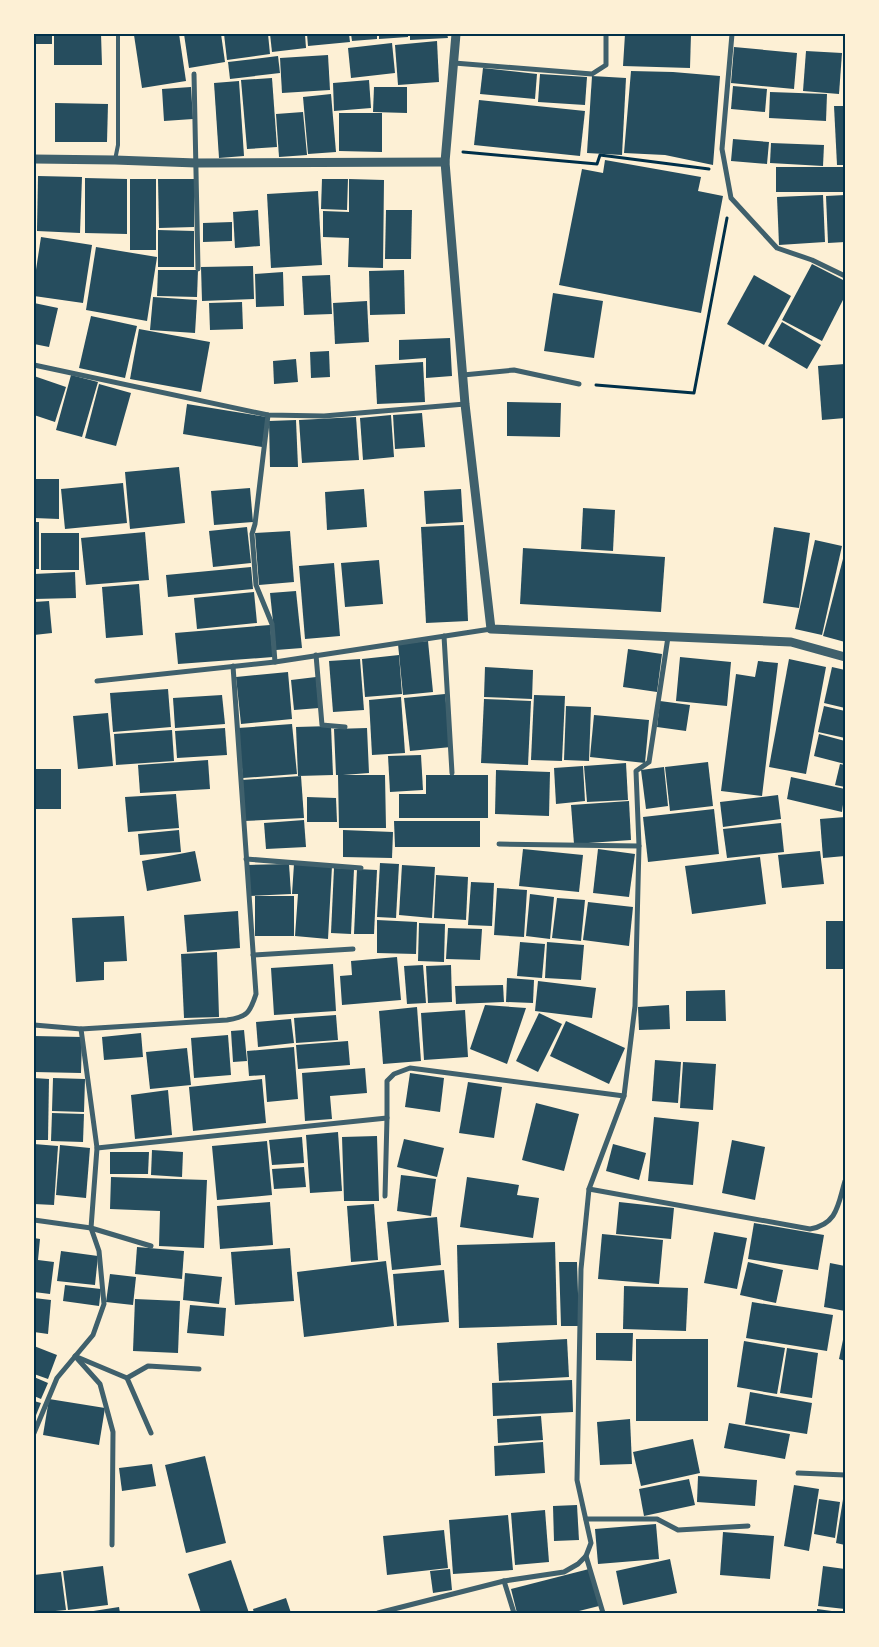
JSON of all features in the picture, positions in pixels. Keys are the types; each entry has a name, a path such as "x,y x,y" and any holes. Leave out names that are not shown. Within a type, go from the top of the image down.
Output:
{"street":[{"path":"456,34 445,162 465,404 491,629"},
{"path":"454,63 592,74 606,65 606,34"},
{"path":"732,34 722,149 731,198 776,248 812,260 845,276"},
{"path":"194,74 198,269"},
{"path":"34,160 196,163 445,162"},
{"path":"34,365 268,415 324,416 465,404"},
{"path":"463,375 514,370 577,384"},
{"path":"268,415 255,524 252,534 256,585 272,624 275,662"},
{"path":"97,681 275,662 491,629 791,642 845,657"},
{"path":"444,636 452,773"},
{"path":"378,1613 504,1581 564,1572 578,1564 586,1556 591,1543 577,1480 580,1269 589,1189 624,1096 635,1006 639,846 636,771 649,762 668,637"},
{"path":"316,655 322,725 345,727"},
{"path":"34,1025 82,1029 240,1018 248,1013 256,994 232,666"},
{"path":"499,844 639,846"},
{"path":"246,859 361,868"},
{"path":"253,955 353,949"},
{"path":"34,1433 57,1378 93,1335 104,1304 99,1251 90,1228 97,1148 82,1029"},
{"path":"385,1196 387,1080 394,1074 410,1068 624,1096"},
{"path":"97,1148 387,1118"},
{"path":"589,1189 810,1229 821,1227 830,1221 836,1212 845,1181"},
{"path":"34,1220 90,1228 151,1246"},
{"path":"75,1356 127,1378 151,1433"},
{"path":"75,1356 100,1384 113,1432 112,1545"},
{"path":"127,1378 148,1366 199,1369"},
{"path":"798,1473 845,1475"},
{"path":"586,1520 657,1519 678,1530 748,1526"},
{"path":"586,1556 603,1613"},
{"path":"504,1581 514,1613"}],"lane":[{"path":"115,160 118,145 118,34"}],"path":[{"path":"454,151 597,164 600,155 726,171"},
{"path":"577,384 694,393 731,198"}],"building":[{"path":"34,34 52,34 52,44 34,44"},
{"path":"54,34 101,34 102,65 54,65"},
{"path":"179,34 186,81 142,88 134,35"},
{"path":"184,34 221,34 225,62 189,68"},
{"path":"224,34 268,34 270,54 227,60"},
{"path":"270,34 305,34 306,48 272,52"},
{"path":"307,34 349,34 350,42 308,46"},
{"path":"351,34 377,34 377,39 352,41"},
{"path":"379,34 408,34 408,37 379,39"},
{"path":"410,34 447,34 448,38 410,40"},
{"path":"625,34 691,34 690,68 623,66"},
{"path":"437,41 439,82 398,85 395,45"},
{"path":"392,43 395,73 351,78 348,48"},
{"path":"734,47 797,53 794,89 731,83"},
{"path":"806,51 842,53 839,94 803,91"},
{"path":"328,55 330,90 282,93 280,58"},
{"path":"278,56 280,73 230,79 228,62"},
{"path":"483,68 537,74 535,99 480,94"},
{"path":"631,71 720,76 713,165 665,155 624,153"},
{"path":"540,74 587,77 585,105 538,102"},
{"path":"592,76 626,78 622,155 587,153"},
{"path":"272,78 277,147 247,149 241,80"},
{"path":"369,80 371,108 334,111 333,83"},
{"path":"239,81 244,156 219,158 214,83"},
{"path":"733,86 767,89 765,112 731,109"},
{"path":"191,87 193,119 164,121 162,89"},
{"path":"374,87 407,87 407,113 373,112"},
{"path":"770,92 827,94 826,121 769,118"},
{"path":"331,94 336,152 308,154 303,97"},
{"path":"479,100 585,111 580,156 474,145"},
{"path":"55,103 108,104 107,142 55,142"},
{"path":"834,106 845,106 845,165 837,165"},
{"path":"303,112 307,155 279,157 276,114"},
{"path":"339,113 382,113 382,152 339,151"},
{"path":"733,139 769,142 767,164 731,161"},
{"path":"771,143 824,145 823,166 770,163"},
{"path":"605,160 701,177 698,191 723,196 701,313 559,285 582,169 603,173"},
{"path":"776,167 845,167 845,192 776,192"},
{"path":"38,176 82,177 80,233 37,231"},
{"path":"85,178 127,179 127,234 85,233"},
{"path":"130,179 156,179 156,250 130,250"},
{"path":"158,179 194,179 194,227 159,228"},
{"path":"322,179 348,179 347,210 321,209"},
{"path":"349,179 384,180 383,268 348,267 349,238 323,237 323,211 349,212"},
{"path":"318,191 322,265 271,268 267,194"},
{"path":"823,195 825,242 779,245 777,197"},
{"path":"845,195 845,242 828,243 826,196"},
{"path":"258,210 260,246 235,248 233,212"},
{"path":"386,210 412,210 411,259 385,259"},
{"path":"232,222 232,241 203,242 203,223"},
{"path":"158,230 194,231 194,267 158,267"},
{"path":"41,237 92,245 83,303 34,296 34,283"},
{"path":"96,247 157,257 147,321 86,310"},
{"path":"812,264 845,281 845,296 822,341 782,320"},
{"path":"253,266 254,299 202,301 201,267"},
{"path":"158,270 198,270 197,297 157,296"},
{"path":"404,270 405,314 370,315 369,271"},
{"path":"283,272 284,306 256,307 255,274"},
{"path":"330,275 332,314 304,315 302,276"},
{"path":"754,275 791,296 764,345 727,324"},
{"path":"553,293 603,301 594,358 544,351"},
{"path":"153,297 197,300 195,333 150,330"},
{"path":"367,301 369,342 335,344 333,303"},
{"path":"242,302 243,329 210,330 209,303"},
{"path":"34,303 58,308 49,347 34,344"},
{"path":"91,316 137,326 125,378 79,368"},
{"path":"782,322 821,345 807,369 768,346"},
{"path":"139,329 210,342 201,392 130,379"},
{"path":"450,338 452,376 426,378 426,358 399,360 399,340"},
{"path":"329,351 330,377 311,378 310,352"},
{"path":"296,359 298,382 274,384 273,361"},
{"path":"423,362 425,402 377,404 375,365"},
{"path":"845,364 845,418 822,420 818,366"},
{"path":"71,375 98,382 82,437 56,430"},
{"path":"34,376 66,387 55,422 34,415"},
{"path":"99,384 131,393 116,446 85,438"},
{"path":"507,402 561,403 560,437 507,436"},
{"path":"187,404 267,417 262,447 183,434"},
{"path":"422,413 425,447 395,449 393,415"},
{"path":"391,415 394,457 363,460 360,418"},
{"path":"356,417 359,460 302,463 299,420"},
{"path":"296,420 298,467 270,467 269,421"},
{"path":"179,467 185,523 130,529 125,472"},
{"path":"34,479 59,479 59,519 34,518"},
{"path":"123,483 127,523 65,529 61,489"},
{"path":"250,488 253,522 214,525 211,491"},
{"path":"364,489 367,527 327,530 325,492"},
{"path":"461,489 463,522 426,524 424,491"},
{"path":"583,508 615,510 613,551 581,549"},
{"path":"34,522 39,522 39,569 34,569"},
{"path":"464,525 468,621 426,623 421,527"},
{"path":"247,527 251,563 213,567 209,531"},
{"path":"774,527 810,533 799,608 763,603"},
{"path":"290,531 294,582 259,585 255,533"},
{"path":"145,532 149,580 86,585 81,538"},
{"path":"41,533 79,533 79,570 41,570"},
{"path":"815,540 842,546 822,635 795,629"},
{"path":"523,548 665,557 661,612 520,604"},
{"path":"845,551 845,642 823,636"},
{"path":"379,560 383,604 345,607 341,563"},
{"path":"334,563 340,636 305,639 299,566"},
{"path":"251,567 253,589 168,597 166,575"},
{"path":"75,572 76,598 34,599 34,574"},
{"path":"139,584 143,635 106,638 102,587"},
{"path":"296,591 302,648 276,650 270,593"},
{"path":"254,592 257,623 197,629 194,598"},
{"path":"49,601 52,633 34,635 34,602"},
{"path":"270,625 273,657 178,664 175,633"},
{"path":"428,641 433,692 403,695 398,644"},
{"path":"628,649 662,654 657,692 623,687"},
{"path":"399,655 402,694 365,697 362,659"},
{"path":"680,657 731,662 727,706 676,701"},
{"path":"360,659 364,710 333,712 329,661"},
{"path":"789,659 826,667 806,774 769,767"},
{"path":"758,661 778,663 762,796 721,791 736,674 755,677"},
{"path":"485,667 533,670 532,699 484,697"},
{"path":"832,667 845,670 845,708 824,703"},
{"path":"288,672 292,719 241,724 236,677"},
{"path":"316,677 319,708 294,710 291,680"},
{"path":"168,689 171,727 113,732 110,693"},
{"path":"445,694 451,747 410,751 404,698"},
{"path":"222,695 225,724 175,728 173,698"},
{"path":"534,695 565,696 562,761 531,760"},
{"path":"401,697 405,753 372,755 369,700"},
{"path":"484,699 531,701 528,765 481,763"},
{"path":"660,701 690,705 686,731 657,727"},
{"path":"566,706 591,707 589,761 564,760"},
{"path":"824,706 845,711 845,738 818,732"},
{"path":"108,713 113,766 78,769 73,716"},
{"path":"594,715 649,720 645,763 590,757"},
{"path":"292,724 297,774 243,778 238,728"},
{"path":"331,726 333,775 298,776 296,727"},
{"path":"225,728 227,755 177,758 175,731"},
{"path":"367,728 369,773 343,775 385,775 386,828 339,828 338,775 336,775 334,729"},
{"path":"172,730 174,761 116,765 114,734"},
{"path":"819,734 845,741 845,764 814,756"},
{"path":"421,755 423,790 390,792 388,756"},
{"path":"208,760 210,789 140,793 138,765"},
{"path":"708,762 713,806 670,811 665,767"},
{"path":"626,763 628,800 587,802 584,766"},
{"path":"840,764 845,765 845,787 835,785"},
{"path":"583,766 585,801 556,804 554,768"},
{"path":"664,767 668,806 646,809 641,770"},
{"path":"34,769 61,769 61,809 34,809"},
{"path":"496,770 550,772 549,816 495,814"},
{"path":"426,775 488,775 488,818 399,818 399,794 426,794"},
{"path":"301,776 304,818 244,821 242,780"},
{"path":"791,777 845,789 842,812 787,799"},
{"path":"176,794 179,828 128,832 125,797"},
{"path":"778,795 781,819 723,827 720,802"},
{"path":"307,797 336,798 337,822 307,822"},
{"path":"629,801 631,840 574,844 571,805"},
{"path":"714,809 719,854 648,862 643,817"},
{"path":"845,817 845,856 823,858 820,819"},
{"path":"304,820 306,847 266,849 264,823"},
{"path":"394,821 480,821 480,847 395,847"},
{"path":"781,823 784,852 727,858 723,829"},
{"path":"179,830 181,852 140,855 138,834"},
{"path":"343,830 393,832 392,858 343,857"},
{"path":"523,849 583,855 579,892 519,886"},
{"path":"598,849 635,854 629,897 593,893"},
{"path":"195,851 201,881 147,891 142,861"},
{"path":"820,851 824,884 782,888 778,855"},
{"path":"760,857 766,904 692,914 685,866"},
{"path":"380,863 399,864 396,918 377,917"},
{"path":"289,864 291,894 249,896 248,865"},
{"path":"294,864 332,866 328,939 295,936 298,894 292,894"},
{"path":"402,865 435,867 432,918 399,915"},
{"path":"334,868 354,869 351,934 331,933"},
{"path":"357,869 377,870 374,934 354,934"},
{"path":"436,875 468,877 466,920 434,918"},
{"path":"471,882 494,883 492,926 468,925"},
{"path":"497,888 527,890 524,937 494,935"},
{"path":"530,894 554,897 550,939 526,936"},
{"path":"255,896 294,896 294,936 255,936"},
{"path":"557,898 585,900 581,941 552,938"},
{"path":"588,902 633,907 629,946 583,940"},
{"path":"238,911 240,948 187,952 184,915"},
{"path":"124,916 127,961 104,962 104,980 76,982 72,918"},
{"path":"377,920 417,922 416,954 377,953"},
{"path":"826,921 845,921 845,969 826,969"},
{"path":"419,923 445,924 444,962 418,961"},
{"path":"448,928 482,929 480,960 446,959"},
{"path":"520,942 545,944 542,978 517,976"},
{"path":"547,942 584,945 581,980 545,978"},
{"path":"217,952 219,1017 184,1018 181,954"},
{"path":"397,957 401,1000 342,1005 340,976 352,975 351,961"},
{"path":"333,964 336,1011 274,1015 271,968"},
{"path":"423,965 426,1003 407,1004 404,966"},
{"path":"451,965 452,1002 428,1003 426,966"},
{"path":"507,978 534,980 533,1003 506,1002"},
{"path":"538,981 596,988 592,1018 535,1011"},
{"path":"503,985 504,1002 456,1004 455,986"},
{"path":"725,990 726,1021 686,1021 686,991"},
{"path":"485,1005 526,1008 507,1064 470,1049"},
{"path":"669,1005 670,1029 639,1030 638,1007"},
{"path":"417,1007 421,1061 383,1064 379,1011"},
{"path":"465,1010 468,1057 424,1060 421,1013"},
{"path":"539,1013 562,1024 538,1072 516,1061"},
{"path":"336,1015 338,1040 296,1043 294,1018"},
{"path":"291,1019 294,1043 258,1047 256,1022"},
{"path":"566,1021 625,1048 609,1084 550,1056"},
{"path":"244,1030 247,1061 233,1062 231,1031"},
{"path":"141,1033 143,1057 104,1060 102,1037"},
{"path":"228,1035 231,1075 194,1078 191,1038"},
{"path":"34,1036 82,1037 81,1073 34,1072"},
{"path":"348,1041 350,1065 298,1069 296,1045"},
{"path":"294,1047 298,1099 267,1102 265,1075 249,1076 247,1051"},
{"path":"187,1048 191,1085 150,1089 146,1052"},
{"path":"655,1060 681,1062 678,1103 652,1101"},
{"path":"683,1062 716,1064 713,1110 680,1108"},
{"path":"365,1068 367,1093 330,1096 332,1119 305,1121 302,1073"},
{"path":"410,1073 444,1078 440,1112 405,1107"},
{"path":"34,1078 49,1079 48,1140 34,1140"},
{"path":"53,1078 85,1079 84,1112 52,1111"},
{"path":"262,1079 266,1123 193,1131 189,1087"},
{"path":"468,1082 502,1087 494,1138 459,1133"},
{"path":"168,1090 172,1135 135,1139 131,1095"},
{"path":"536,1103 579,1114 564,1171 522,1160"},
{"path":"52,1113 84,1114 83,1142 51,1141"},
{"path":"654,1117 699,1122 693,1185 648,1181"},
{"path":"338,1132 342,1191 310,1193 306,1135"},
{"path":"377,1136 379,1201 344,1201 342,1137"},
{"path":"302,1137 304,1163 272,1165 269,1140"},
{"path":"404,1139 444,1148 437,1177 397,1167"},
{"path":"732,1140 765,1147 755,1200 722,1193"},
{"path":"267,1141 272,1195 217,1200 212,1146"},
{"path":"34,1144 58,1146 54,1205 34,1204"},
{"path":"613,1144 646,1153 639,1180 606,1171"},
{"path":"60,1145 90,1148 86,1198 56,1195"},
{"path":"152,1150 183,1152 182,1177 151,1175"},
{"path":"110,1152 149,1152 148,1174 110,1174"},
{"path":"304,1167 306,1187 274,1189 272,1169"},
{"path":"401,1175 436,1179 431,1216 397,1211"},
{"path":"111,1177 207,1180 204,1248 159,1246 160,1211 110,1209"},
{"path":"467,1177 519,1185 517,1195 539,1198 533,1238 460,1227"},
{"path":"270,1202 273,1245 220,1249 217,1206"},
{"path":"619,1202 674,1208 671,1239 616,1234"},
{"path":"374,1204 378,1260 351,1262 347,1206"},
{"path":"437,1217 441,1265 392,1270 387,1222"},
{"path":"754,1223 824,1235 818,1270 748,1259"},
{"path":"714,1232 747,1238 737,1289 704,1283"},
{"path":"602,1234 663,1240 659,1284 598,1279"},
{"path":"34,1238 40,1239 38,1260 54,1262 50,1294 34,1292"},
{"path":"555,1242 557,1325 459,1328 457,1245"},
{"path":"137,1247 184,1251 182,1279 135,1274"},
{"path":"290,1248 294,1301 235,1305 231,1252"},
{"path":"61,1251 98,1256 95,1285 57,1281"},
{"path":"386,1261 394,1326 304,1337 297,1272"},
{"path":"559,1262 577,1262 579,1326 561,1326"},
{"path":"748,1262 783,1270 776,1303 740,1295"},
{"path":"830,1263 845,1266 845,1311 824,1307"},
{"path":"444,1270 449,1322 397,1326 393,1274"},
{"path":"185,1273 222,1277 219,1304 183,1300"},
{"path":"110,1274 136,1277 133,1305 106,1302"},
{"path":"65,1285 101,1289 99,1306 63,1301"},
{"path":"624,1286 688,1288 686,1331 623,1329"},
{"path":"34,1298 51,1300 48,1334 34,1332"},
{"path":"135,1299 180,1301 178,1353 133,1351"},
{"path":"752,1302 833,1315 827,1351 746,1338"},
{"path":"190,1305 226,1308 224,1336 187,1333"},
{"path":"596,1333 633,1333 632,1361 596,1360"},
{"path":"845,1335 845,1361 839,1359"},
{"path":"567,1339 569,1377 499,1381 497,1343"},
{"path":"636,1339 708,1339 708,1421 636,1421"},
{"path":"744,1341 785,1348 777,1394 737,1387"},
{"path":"34,1346 57,1355 48,1379 34,1374"},
{"path":"787,1348 818,1353 812,1398 780,1393"},
{"path":"34,1377 48,1383 41,1399 34,1396"},
{"path":"572,1380 573,1412 493,1416 492,1383"},
{"path":"750,1392 812,1403 807,1434 745,1424"},
{"path":"49,1399 105,1408 99,1445 43,1435"},
{"path":"34,1401 41,1403 34,1420"},
{"path":"541,1416 543,1440 498,1443 497,1419"},
{"path":"630,1419 632,1464 600,1465 597,1422"},
{"path":"729,1423 790,1434 785,1459 724,1448"},
{"path":"693,1439 700,1473 641,1486 633,1452"},
{"path":"543,1442 545,1473 495,1476 494,1446"},
{"path":"205,1456 226,1543 186,1553 165,1465"},
{"path":"152,1464 156,1486 122,1491 119,1468"},
{"path":"698,1476 757,1480 755,1506 697,1502"},
{"path":"689,1479 695,1505 644,1516 639,1489"},
{"path":"794,1485 819,1489 809,1551 784,1546"},
{"path":"845,1493 845,1545 836,1543"},
{"path":"819,1499 840,1502 835,1538 814,1534"},
{"path":"577,1505 579,1540 554,1541 553,1506"},
{"path":"545,1510 549,1562 515,1565 511,1513"},
{"path":"508,1515 513,1570 453,1574 449,1520"},
{"path":"656,1524 659,1559 598,1564 595,1529"},
{"path":"444,1530 448,1568 387,1575 383,1536"},
{"path":"723,1532 774,1536 770,1579 720,1575"},
{"path":"670,1559 677,1593 623,1605 616,1571"},
{"path":"231,1560 249,1613 201,1613 188,1574"},
{"path":"103,1566 108,1605 68,1610 63,1571"},
{"path":"823,1566 845,1569 845,1609 818,1606"},
{"path":"450,1569 452,1590 433,1593 430,1571"},
{"path":"589,1569 599,1606 571,1613 517,1613 511,1589"},
{"path":"61,1572 66,1610 34,1613 34,1575"},
{"path":"286,1598 291,1613 254,1613 253,1609"},
{"path":"119,1607 120,1613 87,1613 87,1612"},
{"path":"817,1609 839,1612 839,1613 817,1613"}]}
